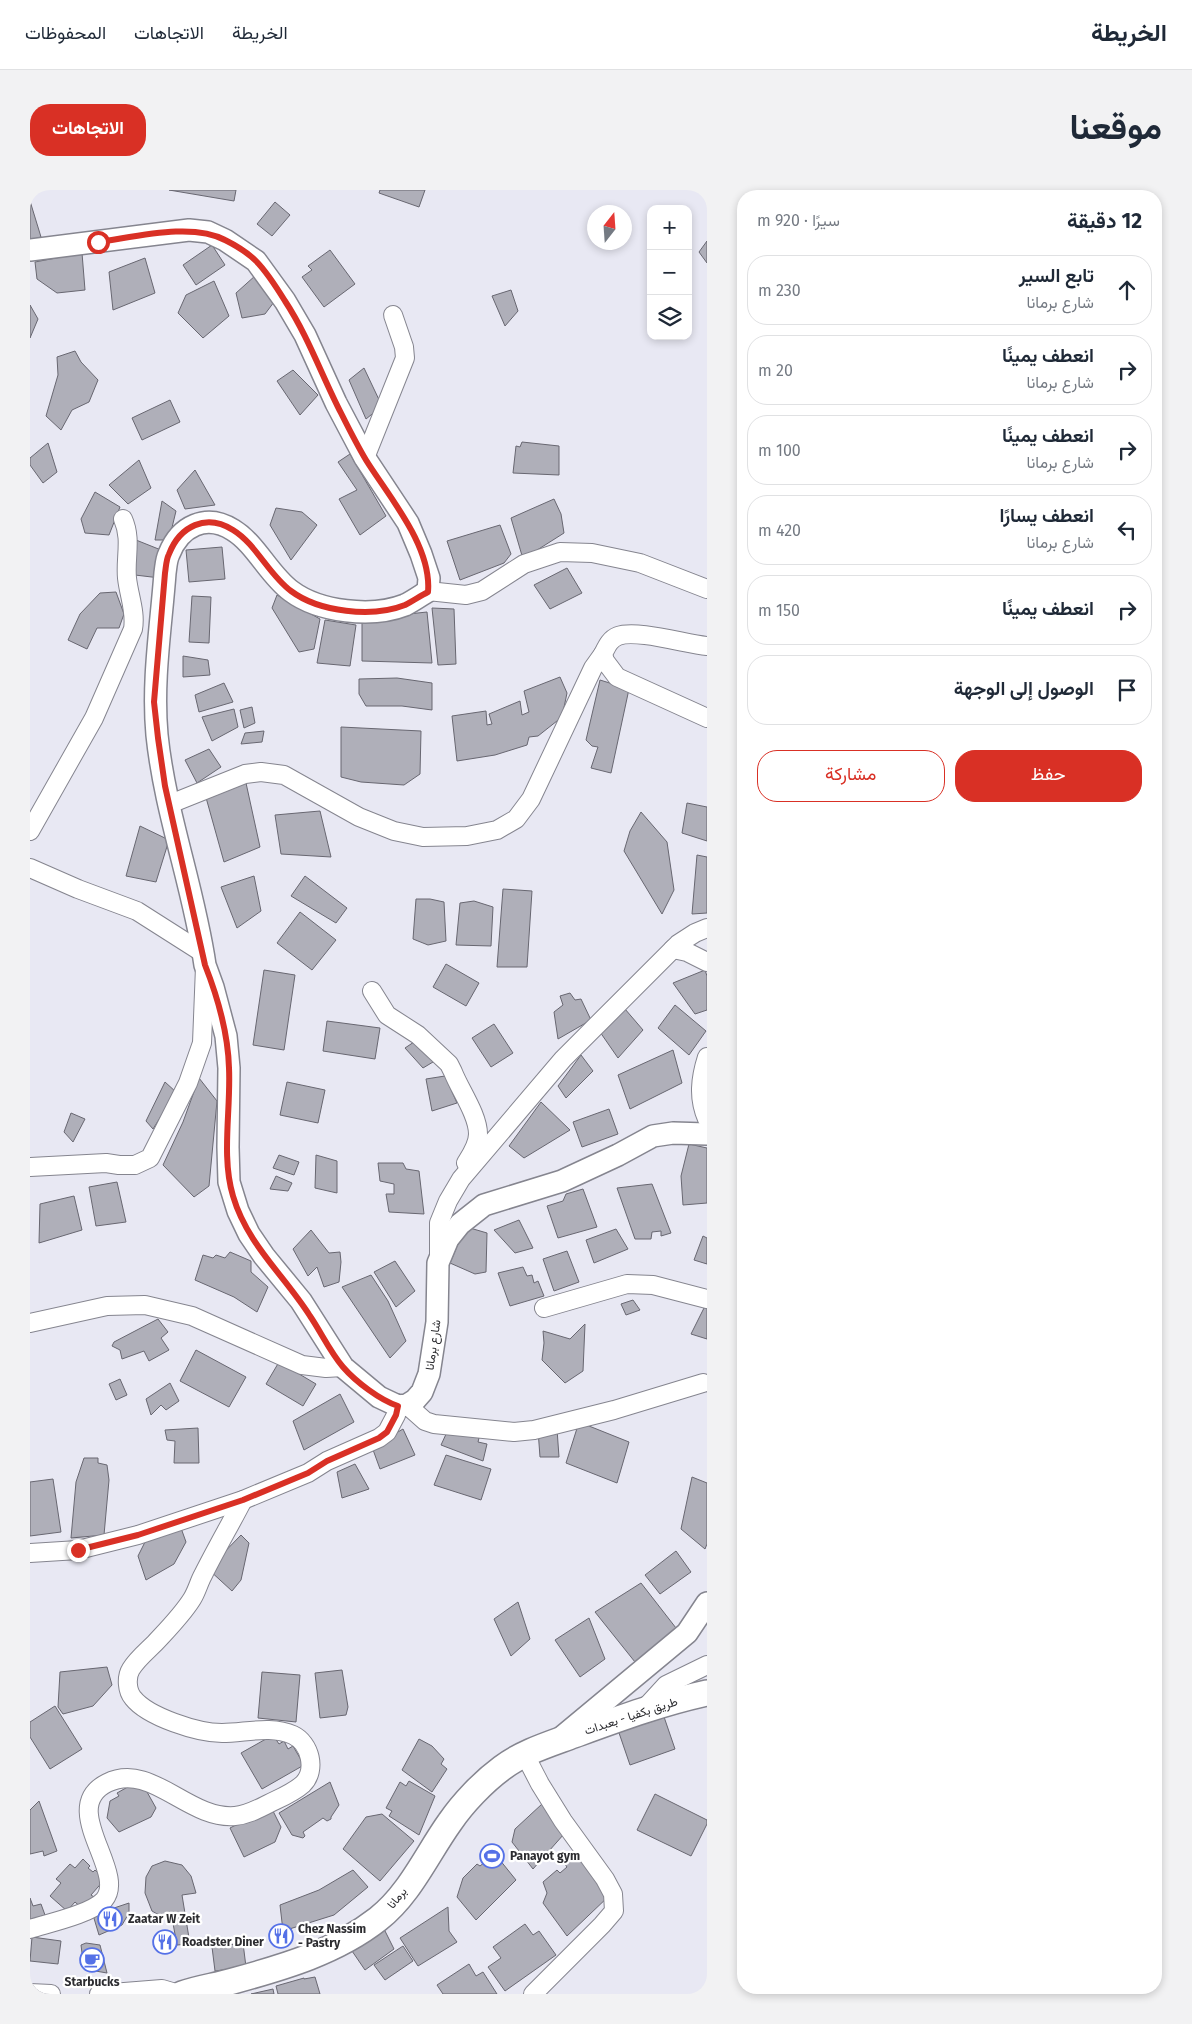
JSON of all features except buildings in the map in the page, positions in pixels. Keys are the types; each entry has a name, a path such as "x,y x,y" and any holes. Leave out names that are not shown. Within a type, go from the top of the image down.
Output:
{"main road":[{"name":"طريق بكفيا - بعبدات","path":"556,1741 644,1709 707,1693"},
{"name":"برمانا","path":"187,1993 232,1982 299,1961 336,1946 379,1918 399,1897 432,1853 450,1822 488,1780 503,1767 556,1741"}],"street":[{"path":"30,250 189,230 208,232 225,240 256,261 285,301 305,335 336,403 365,458 408,523 429,578 428,592"},
{"path":"365,458 405,358 404,347 393,315"},
{"path":"30,831 94,718 133,629 136,616 127,576 129,536 123,519"},
{"path":"703,1383 614,1410 534,1430 520,1431 446,1426 425,1421 402,1406 379,1397 343,1367 301,1301 264,1256 249,1234 229,1182 229,1068 226,1036 204,959 170,804 158,738 154,702 165,573 169,554 181,533 202,522 216,522 234,530 290,591 318,605 345,611 374,612 404,605 428,592 466,595 482,591 524,564 560,552 592,553 640,563 707,589"},
{"path":"136,616 163,601"},
{"path":"170,804 245,774 261,772 284,775 359,817 394,831 423,837 467,836 497,830 516,819 531,800 593,668 603,654 608,642 618,636 637,635 707,646"},
{"path":"603,654 605,661 617,677 707,718"},
{"path":"30,868 78,889 137,911 204,959"},
{"path":"438,1264 439,1224 448,1201 461,1179 563,1059 673,949 695,933 707,928"},
{"path":"673,949 687,952 707,962"},
{"path":"30,1167 106,1163 135,1165 150,1158 188,1083 202,1043 204,959"},
{"path":"372,991 387,1015 418,1034 449,1064 477,1125 478,1136 473,1150 461,1170 443,1192 437,1207 435,1215 439,1224"},
{"path":"707,1057 701,1079 700,1099 707,1119"},
{"name":"شارع برمانا","path":"402,1406 422,1392 429,1374 437,1322 438,1264 448,1239 460,1224 484,1205 562,1181 618,1155 653,1136 673,1132 707,1134"},
{"path":"544,1308 626,1284 653,1285 707,1299"},
{"path":"30,1323 108,1306 146,1305 192,1316 302,1365 326,1368 343,1367"},
{"path":"30,1553 78,1550 138,1535 243,1500 308,1473 327,1461 379,1438 387,1432 402,1406"},
{"path":"30,1928 72,1916 98,1905 107,1894 108,1881 88,1809 93,1794 107,1783 123,1778 142,1779 206,1812 238,1816 249,1814 297,1789 306,1780 310,1768 310,1756 304,1744 294,1736 270,1730 219,1733 192,1729 167,1720 132,1698 127,1684 130,1670 170,1628 192,1598 243,1500"},
{"path":"556,1741 687,1633 707,1603"},
{"path":"644,1709 666,1685 707,1665"},
{"path":"525,1755 540,1784 605,1879 613,1894 614,1910 602,1925 533,1994"},
{"path":"99,1994 162,1990 187,1993"},
{"path":"30,1993 51,1994"}],"place":[{"name":"Panayot gym","path":"492,1856"},
{"name":"Zaatar W Zeit","path":"110,1919"},
{"name":"Chez Nassim - Pastry","path":"281,1936"},
{"name":"Roadster Diner","path":"165,1942"},
{"name":"Starbucks","path":"92,1960"}],"route":[{"path":"78,1550 138,1535 187,1517 243,1500 308,1473 327,1461 379,1438 387,1432 396,1415 398,1406 379,1397 343,1367 301,1301 264,1256 249,1234 238,1211 229,1182 229,1068 226,1036 219,1007 205,965 165,786 154,702 165,573 169,554 181,533 202,522 216,522 234,530 290,591 318,605 345,611 374,612 404,605 428,592 429,578 408,523 365,458 336,403 305,335 285,301 256,261 225,240 208,232 189,230 98,242"}]}
